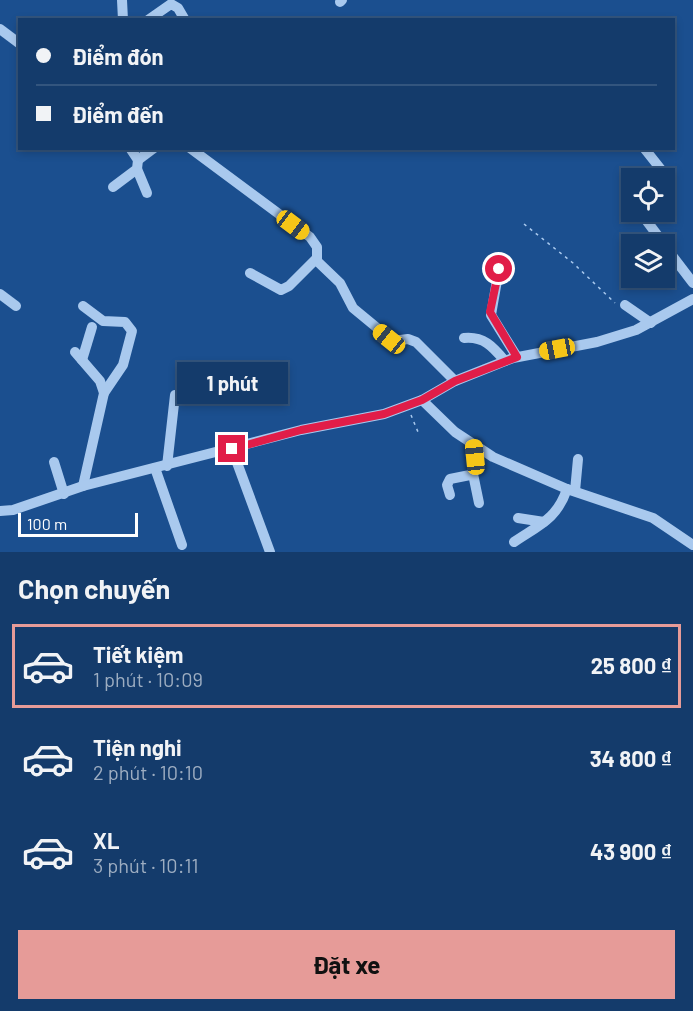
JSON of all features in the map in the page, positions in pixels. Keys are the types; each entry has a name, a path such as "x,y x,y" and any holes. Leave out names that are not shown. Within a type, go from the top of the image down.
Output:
{"street":[{"path":"122,0 123,18"},
{"path":"151,18 171,4 178,8 184,18"},
{"path":"0,29 18,42"},
{"path":"131,150 147,193"},
{"path":"113,187 152,150"},
{"path":"193,150 310,237 317,247 317,258 340,283 356,312 393,341 408,339 416,342 455,381"},
{"path":"645,150 656,168"},
{"path":"250,273 276,289 284,289 317,258"},
{"path":"675,260 693,284"},
{"path":"499,269 490,312 517,357"},
{"path":"0,294 16,306"},
{"path":"1,513 83,486 301,430 384,414 422,400 455,381 505,361 597,342 651,323 693,299"},
{"path":"83,306 103,321 125,322 132,331 123,365 104,393 83,486"},
{"path":"622,307 651,323"},
{"path":"92,327 78,356 102,384 104,393"},
{"path":"464,338 473,337 484,340 505,361"},
{"path":"167,466 175,395"},
{"path":"422,400 473,445 493,457 571,490 653,518 693,545"},
{"path":"473,445 476,469 473,474 479,503"},
{"path":"232,449 270,552"},
{"path":"513,542 558,510 571,490 578,459"},
{"path":"54,462 64,494"},
{"path":"155,468 182,545"},
{"path":"450,495 447,485 450,479 473,474"},
{"path":"518,518 544,522"}],"path":[{"path":"524,224 573,263 622,307"},
{"path":"408,406 418,432"}],"route":[{"path":"232,449 301,430 384,414 422,400 455,381 517,357 490,312 499,269"}]}
